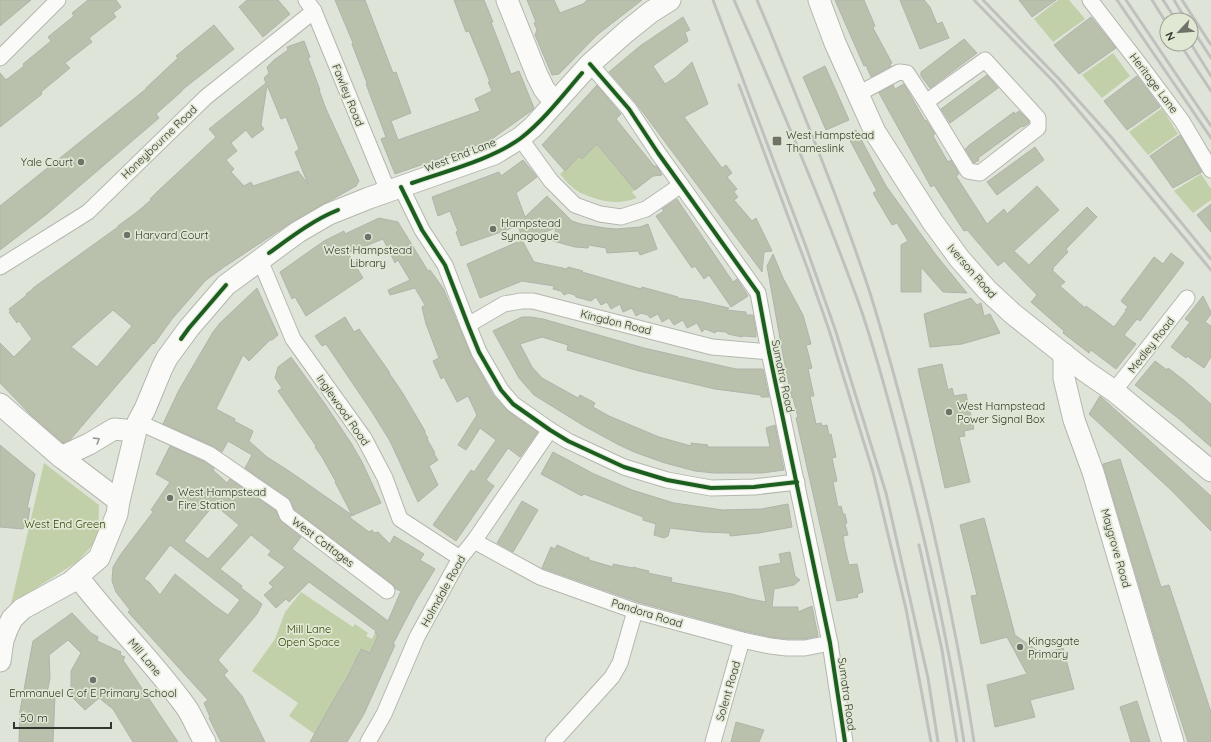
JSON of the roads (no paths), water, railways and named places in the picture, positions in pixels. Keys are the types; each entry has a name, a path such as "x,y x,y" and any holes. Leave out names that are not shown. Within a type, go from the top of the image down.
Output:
{"main road":[{"path":"507,0 537,75 544,89 555,103"},
{"name":"West End Lane","path":"6,617 78,577 99,558 117,514 136,426 167,358 189,328 226,285 298,232 329,214 394,189 494,154 520,138 533,128 590,64 651,12 670,0"},
{"name":"Iverson Road","path":"819,0 835,43 875,132 932,221 959,258 986,290 1013,314 1085,371 1114,391 1211,471"},
{"name":"Maygrove Road","path":"1064,354 1064,378 1074,420 1093,472 1173,742"},
{"path":"0,404 62,457 119,501"},
{"path":"62,457 89,444 114,429 136,426"},
{"name":"Mill Lane","path":"78,577 92,596 186,708 205,742"},
{"path":"0,661 8,627 6,617"}],"street":[{"path":"0,58 58,0"},
{"name":"Heritage Lane","path":"1090,0 1182,121 1211,170"},
{"name":"Fawley Road","path":"310,6 394,189 445,265 480,352 501,390 513,404 550,430 568,440 624,467 666,480 711,488 754,487 797,482"},
{"name":"Honeybourne Road","path":"0,267 88,212 206,97 310,6"},
{"path":"858,94 899,72 907,73 968,171 980,173 1038,128 1038,118 985,60 926,102"},
{"name":"Sumatra Road","path":"590,64 629,110 758,293 830,643 845,742"},
{"path":"520,138 551,181 575,205 600,214 621,217 646,209 682,185"},
{"name":"Inglewood Road","path":"260,260 293,339 364,438 385,478 400,519 460,558"},
{"name":"Medley Road","path":"1114,391 1187,298"},
{"name":"Kingdon Road","path":"468,325 504,304 533,301 712,347 769,352"},
{"name":"West Cottages","path":"136,426 209,454 283,505 287,514 387,591"},
{"name":"Holmdale Road","path":"368,742 384,714 417,637 460,558 474,541 550,430"},
{"name":"Pandora Road","path":"474,541 540,578 635,611 742,640 770,646 805,648 830,643"},
{"path":"553,742 612,677 620,663 635,611"},
{"name":"Solent Road","path":"713,742 742,640"}],"railway":[{"path":"713,0 805,244 835,329 886,493 928,678 938,742"},
{"path":"734,0 814,187 844,263 871,339 921,526 945,634 964,742"},
{"path":"757,0 835,194 871,296 903,410 932,525 955,633 974,742"},
{"path":"974,0 1055,83 1211,270"},
{"path":"983,0 1059,79 1112,138 1211,259"},
{"path":"1117,0 1211,138"},
{"path":"1126,0 1211,126"},
{"path":"1152,0 1160,12"},
{"path":"1163,0 1171,12"},
{"path":"1174,0 1181,12"},
{"path":"1182,0 1211,45"},
{"path":"1199,39 1211,58"},
{"path":"1185,52 1211,91"},
{"path":"1196,52 1211,76"},
{"path":"739,85 829,330 873,472 906,609 931,742"},
{"path":"919,545 942,650 957,742"}],"place":[{"name":"West Hampstead Thameslink","path":"777,141"},
{"name":"Yale Court","path":"81,162"},
{"name":"Hampstead Synagogue","path":"493,229"},
{"name":"Harvard Court","path":"127,235"},
{"name":"West Hampstead Library","path":"368,237"},
{"name":"West Hampstead Power Signal Box","path":"949,412"},
{"name":"West Hampstead Fire Station","path":"170,498"},
{"name":"Kingsgate Primary","path":"1020,647"},
{"name":"Emmanuel C of E Primary School","path":"93,680"}],"park label":[{"name":"West End Green","path":"65,524"},
{"name":"Mill Lane Open Space","path":"309,635"}]}
